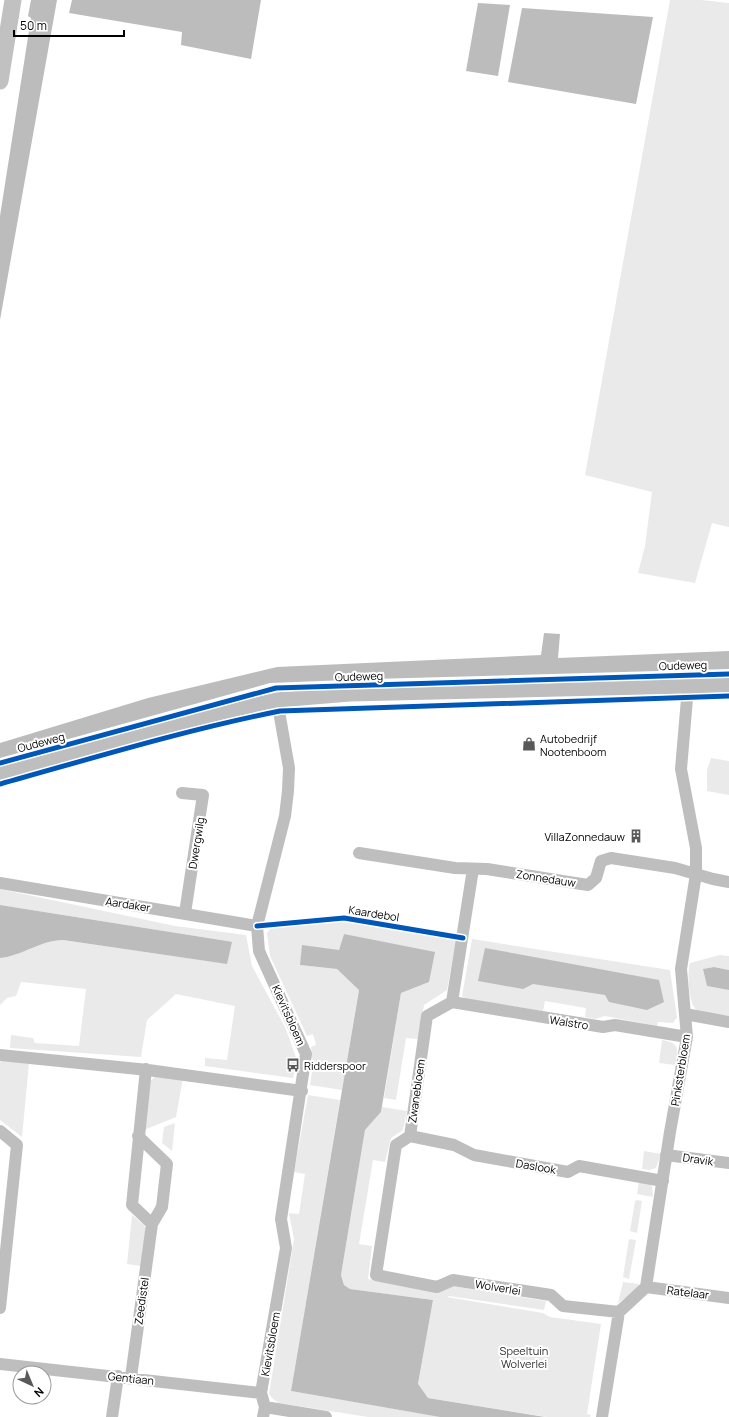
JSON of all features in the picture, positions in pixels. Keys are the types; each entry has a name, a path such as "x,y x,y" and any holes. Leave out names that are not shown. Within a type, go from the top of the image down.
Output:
{"main road":[{"path":"0,81 14,0"}],"street":[{"name":"Oudeweg","path":"0,772 224,712 278,700 350,694 729,685"},
{"name":"Pinksterbloem","path":"646,1287 666,1155 687,1037 681,969 696,874 696,848 681,769 688,687"},
{"name":"Kievitsbloem","path":"264,1412 261,1393 286,1248 281,1219 302,1091 306,1054 259,951 257,926 285,816 288,791 289,768 278,700"},
{"name":"Dwergwilg","path":"182,792 203,795 185,913"},
{"name":"Zonnedauw","path":"358,853 455,868 486,869 588,885 596,878 601,861 611,858 676,868 696,874"},
{"path":"452,1002 473,869"},
{"path":"696,874 729,882"},
{"name":"Aardaker","path":"0,883 257,926"},
{"name":"Walstro","path":"452,1002 603,1027 615,1025 687,1037"},
{"name":"Zwanebloem","path":"376,1275 396,1145 410,1136 427,1016 452,1002"},
{"path":"685,1014 729,1022"},
{"path":"0,1055 146,1069 302,1091"},
{"path":"146,1069 132,1205 152,1224"},
{"path":"0,1131 17,1144 0,1308"},
{"name":"Zeedistel","path":"132,1377 152,1224 162,1207 167,1164 138,1136"},
{"name":"Daslook","path":"410,1136 454,1145 474,1156 568,1172 580,1166 663,1181"},
{"name":"Dravik","path":"666,1155 729,1163"},
{"path":"0,1202 11,1211"},
{"name":"Wolverlei","path":"376,1275 437,1286 453,1280 551,1295 563,1306 618,1312"},
{"path":"602,1417 618,1312 646,1287"},
{"name":"Ratelaar","path":"646,1287 729,1298"},
{"name":"Gentiaan","path":"0,1364 132,1377 261,1393"},
{"path":"112,1417 118,1376"},
{"path":"264,1412 326,1417"}],"green space":[{"path":"670,0 701,0 729,3 729,527 712,523 695,583 638,573 645,546 652,492 585,475"},
{"path":"711,758 729,761 729,795 707,791 707,770"},
{"path":"0,889 175,926 246,935 252,966 285,1027 297,1060 293,1078 205,1066 205,1058 227,1060 235,1006 176,994 147,1020 141,1057 10,1048 11,1035 33,1038 35,1043 79,1046 86,989 21,982 16,996 7,998 0,1005 0,958 8,957 39,945 63,940 221,963 227,941 0,905"},
{"path":"345,920 456,940 447,990 424,1005 418,1039 406,1038 396,1100 384,1098 401,993 429,982 344,934 339,950 300,965 337,969 359,989 342,1090 310,1085 313,1065 311,1047 316,1045 313,1034 307,1036 270,956 267,933 272,926"},
{"path":"472,939 670,970 677,1017 673,1023 658,1022 657,1026 605,1016 595,1019 585,1017 586,1008 545,1001 543,1011 467,999 462,996"},
{"path":"720,955 729,956 729,970 714,967 703,969 707,986 729,990 729,1016 698,1011 692,1003 690,996 690,963"},
{"path":"662,1040 672,1043 677,1048 675,1065 659,1063"},
{"path":"0,1062 29,1063 22,1137 0,1120"},
{"path":"157,1075 183,1078 176,1117 144,1130 149,1082"},
{"path":"308,1095 340,1100 291,1391 442,1417 368,1417 279,1403 269,1394 294,1239 289,1213 299,1214 305,1174 294,1172"},
{"name":"Speeltuin Wolverlei","path":"382,1107 407,1111 403,1130 391,1138 385,1162 373,1160 359,1244 372,1246 368,1279 435,1291 452,1286 546,1301 544,1310 449,1296 447,1297 543,1313 550,1317 601,1324 587,1414 591,1415 590,1417 547,1417 428,1398 418,1385 433,1300 350,1289 344,1285 341,1275 365,1130 381,1112"},
{"path":"175,1123 172,1151 162,1143 164,1127"},
{"path":"644,1151 661,1154 656,1168 649,1170 642,1169"},
{"path":"639,1181 646,1182 652,1186 653,1197 637,1194"},
{"path":"635,1201 642,1201 637,1233 630,1231"},
{"path":"132,1215 144,1225 147,1232 141,1266 127,1264"},
{"path":"629,1239 636,1240 629,1279 623,1277"},
{"path":"623,1282 639,1284 637,1290 618,1303"}],"shaded area":[{"path":"31,0 57,0 0,320 0,216 31,18 28,16"},
{"path":"72,0 261,0 251,59 181,45 182,32 69,13"},
{"path":"478,3 510,5 498,76 466,71"},
{"path":"522,8 653,17 636,104 508,82"},
{"path":"544,633 560,634 558,658 729,651 729,669 270,683 0,758 0,743 148,698 277,667 541,655"},
{"path":"0,905 232,942 227,964 63,940 39,945 8,957 0,958"},
{"path":"344,934 435,952 429,982 401,993 381,1112 365,1130 341,1275 344,1285 350,1289 433,1300 418,1384 428,1398 545,1417 440,1417 291,1391 359,990 337,969 300,965 302,945 339,950"},
{"path":"485,948 659,980 664,1002 647,1010 609,1002 605,995 533,984 523,989 478,981"},
{"path":"714,967 729,970 729,990 707,986 703,969"}],"cycle path":[{"path":"0,763 276,688 729,674"},
{"path":"0,784 104,754 209,727 280,711 729,696"},
{"name":"Kaardebol","path":"257,926 344,918 463,938"}],"place":[{"name":"Autobedrijf Nootenboom","path":"529,744"},
{"name":"VillaZonnedauw","path":"636,836"},
{"name":"Ridderspoor","path":"293,1065"}]}
